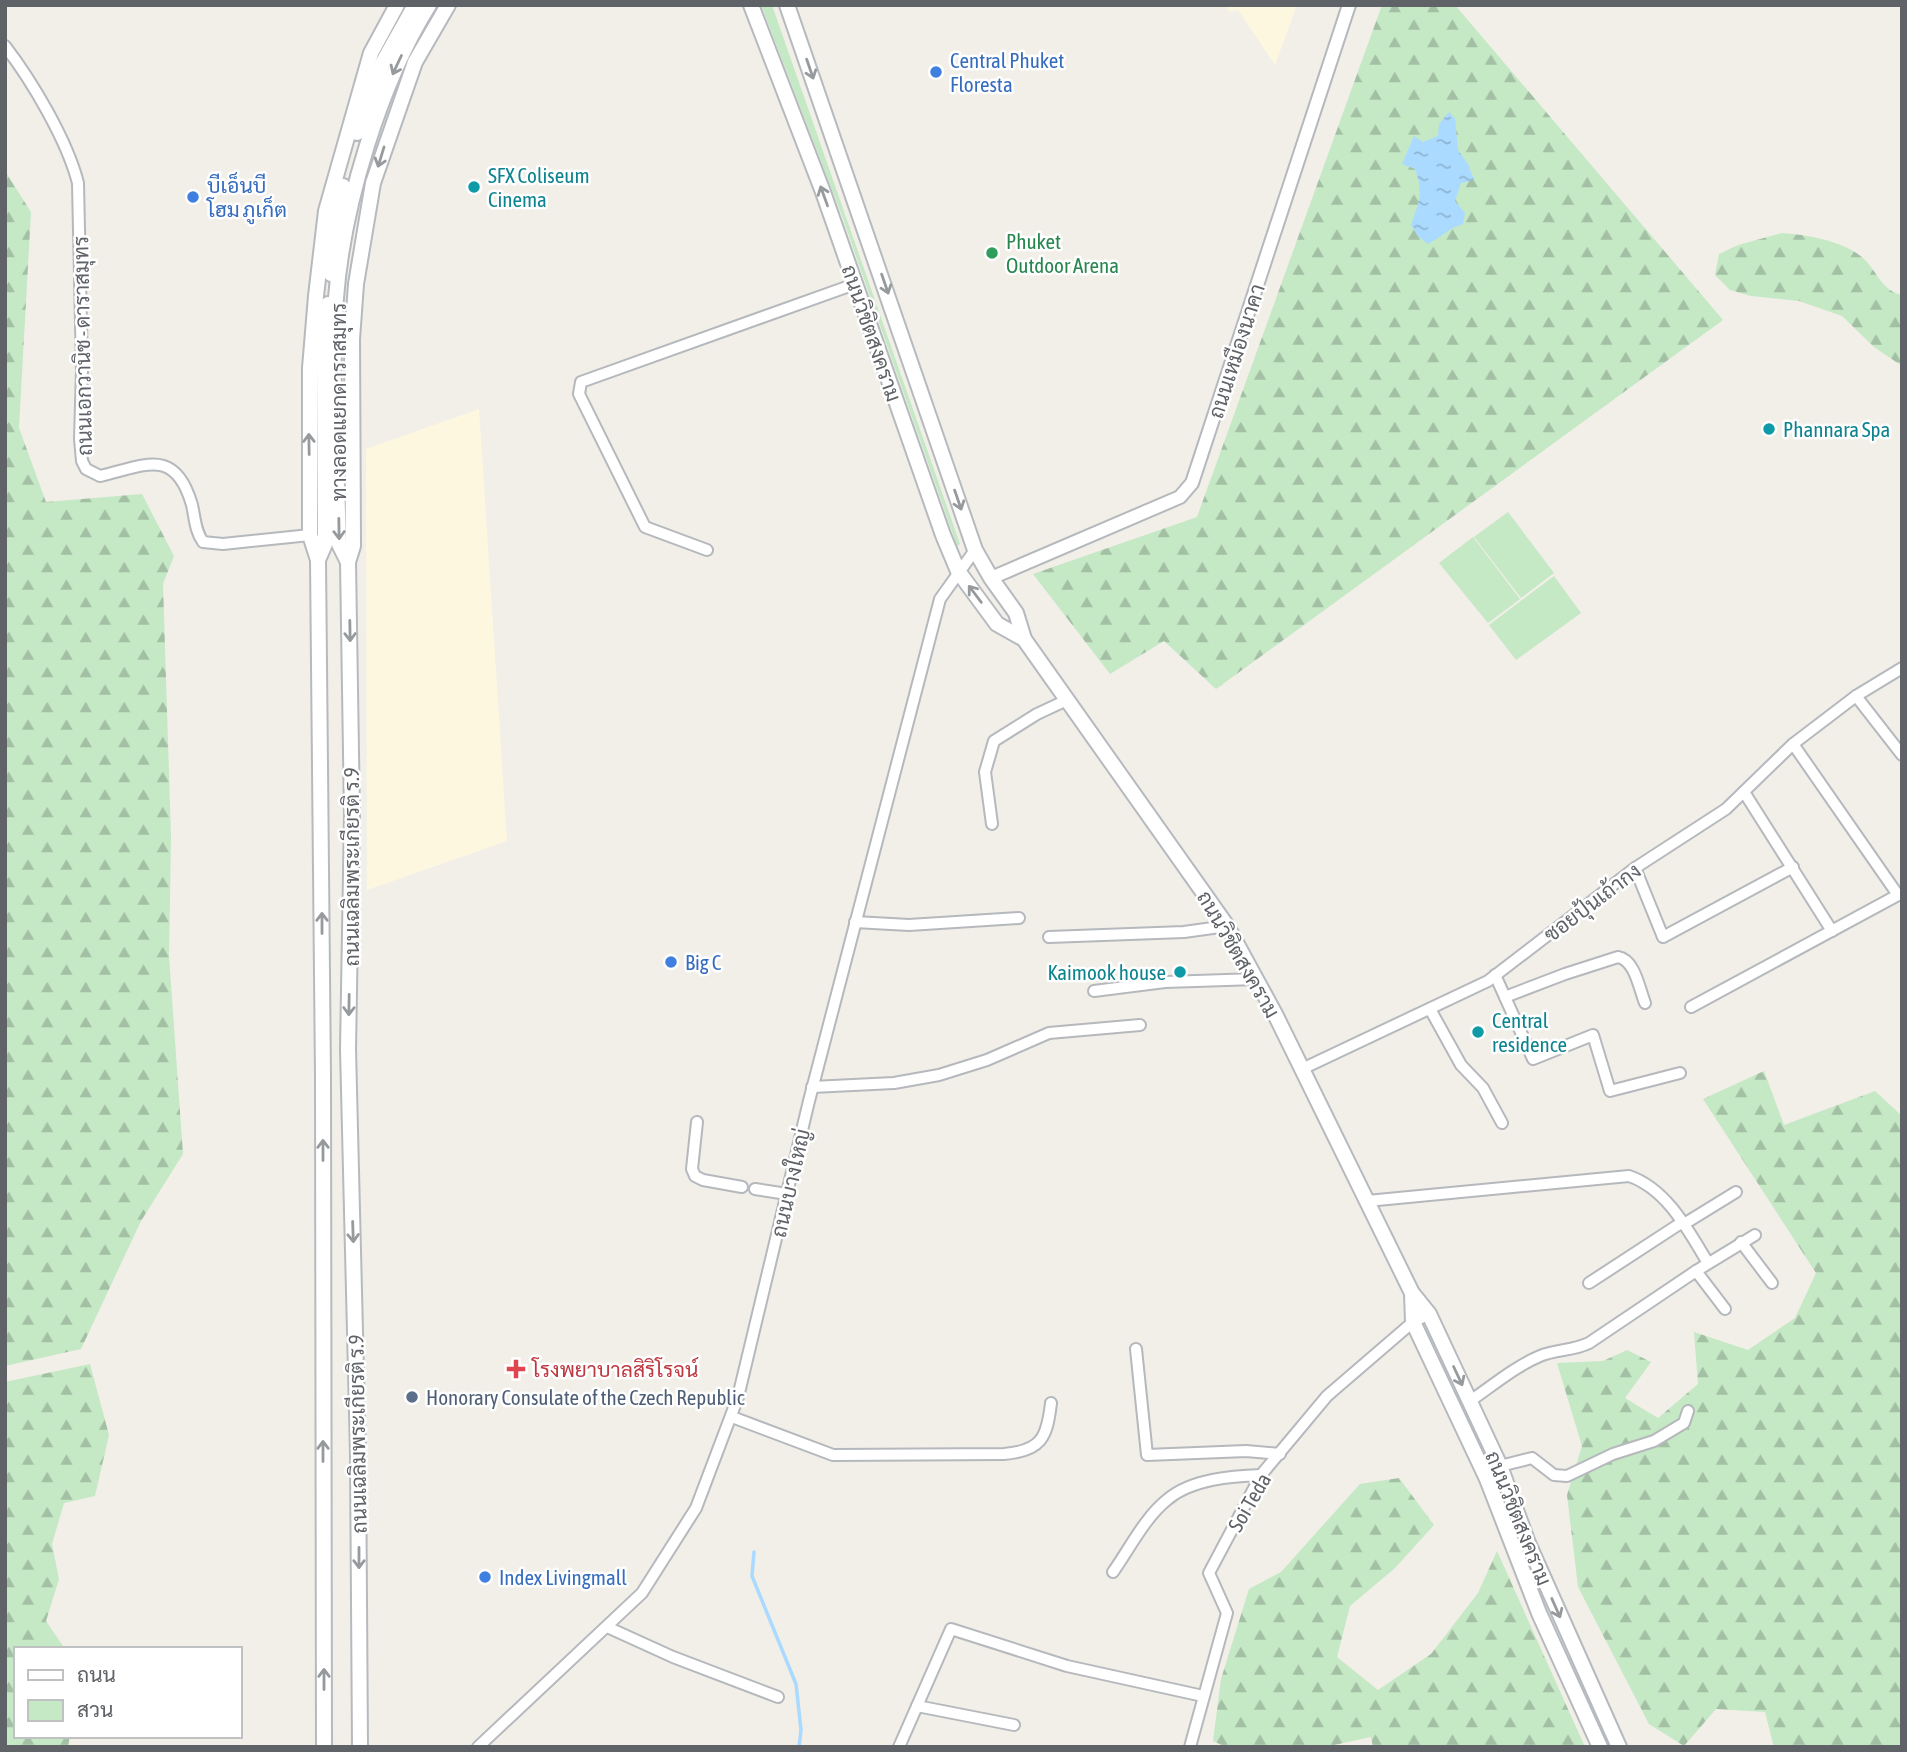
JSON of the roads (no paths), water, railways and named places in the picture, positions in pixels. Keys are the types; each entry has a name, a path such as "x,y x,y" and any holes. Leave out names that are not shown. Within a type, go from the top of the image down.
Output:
{"main road":[{"name":"ถนนเฉลิมพระเกียรติ ร.9","path":"324,1747 323,1077 318,560 310,536 310,368 326,211 371,53 397,5"},
{"name":"ทางลอดแยกดาราสมุทร","path":"318,560 325,544 325,326 338,203 357,131 383,62 415,5"},
{"name":"ทางลอดแยกดาราสมุทร","path":"348,562 339,544 334,363 336,296 348,221 361,166 394,69 429,5"},
{"name":"ถนนเฉลิมพระเกียรติ ร.9","path":"360,1747 358,1440 348,1049 352,815 348,562 353,546 352,339 356,284 373,183 415,62 448,5"},
{"name":"ถนนวิชิตสงคราม","path":"751,5 823,192 958,571 997,624 1024,639"},
{"name":"ถนนวิชิตสงคราม","path":"787,5 975,550 1016,613 1024,639 1227,926 1257,979 1412,1293 1429,1314 1500,1466 1528,1543 1619,1747"},
{"name":"ถนนวิชิตสงคราม","path":"1412,1293 1413,1322 1487,1479 1539,1613 1600,1747"}],"street":[{"name":"ถนนเหมืองนาคา","path":"991,578 1180,497 1192,483 1349,5"},
{"name":"ถนนเอกวานิช - ดาราสมุทร","path":"5,46 32,82 74,166 78,183 80,439 82,460 86,469 100,476 162,463 175,473 189,496 202,542 223,544 310,536"},
{"path":"707,550 645,527 579,394 581,382 855,284"},
{"name":"ถนนบางใหญ่","path":"478,1747 642,1593 696,1508 732,1417 762,1303 812,1087 940,599 975,550"},
{"name":"ซอยปุ้นเถ้ากง","path":"1302,1069 1430,1009 1495,975 1635,868 1726,809 1793,744 1856,696 1902,668"},
{"path":"1856,696 1902,755"},
{"path":"992,824 985,772 994,740 1037,714 1067,700"},
{"path":"1691,1007 1898,895 1793,744"},
{"path":"1744,792 1832,931"},
{"path":"1635,868 1662,937 1793,867"},
{"path":"855,922 909,925 1019,918"},
{"path":"1049,937 1184,932 1227,926"},
{"path":"1505,997 1618,957 1624,958 1631,967 1645,1003"},
{"path":"1495,975 1533,1059 1593,1035 1610,1091 1680,1073"},
{"path":"1094,991 1165,982 1257,979"},
{"path":"1430,1009 1461,1065 1483,1088 1502,1122"},
{"path":"812,1087 894,1083 939,1075 987,1060 1049,1033 1140,1025"},
{"path":"697,1122 692,1169 695,1176 742,1187"},
{"path":"1367,1201 1629,1176 1644,1181 1668,1201 1708,1263"},
{"path":"755,1189 787,1194"},
{"path":"1588,1283 1736,1192"},
{"path":"1470,1401 1534,1359 1552,1352 1579,1348 1588,1343 1755,1235"},
{"path":"1741,1242 1772,1283"},
{"path":"1696,1271 1725,1309"},
{"name":"Soi Teda","path":"1190,1747 1227,1613 1209,1573 1261,1475 1327,1396 1413,1322 1429,1314"},
{"path":"1136,1349 1147,1455 1247,1451 1280,1454"},
{"path":"732,1417 833,1455 1004,1454 1024,1452 1038,1444 1046,1431 1051,1403"},
{"path":"1500,1466 1532,1458 1554,1475 1567,1476 1667,1435 1684,1423 1688,1410"},
{"path":"1113,1572 1154,1513 1175,1494 1207,1482 1261,1475"},
{"path":"607,1627 673,1657 778,1697"},
{"path":"899,1747 951,1629 1067,1666 1203,1696"},
{"path":"917,1706 1014,1725"}],"water":[{"path":"1449,112 1455,119 1458,150 1468,164 1474,180 1461,183 1455,201 1465,213 1463,224 1428,244 1418,236 1411,225 1419,197 1418,177 1415,169 1402,164 1414,136 1423,142 1438,136 1439,124"}],"waterway":[{"path":"754,1552 752,1576 796,1684 801,1730 799,1747"}],"place":[{"name":"Central Phuket Floresta","path":"936,72"},
{"name":"SFX Coliseum Cinema","path":"474,187"},
{"name":"บีเอ็นบี โฮม ภูเก็ต","path":"193,197"},
{"name":"Phuket Outdoor Arena","path":"992,253"},
{"name":"Phannara Spa","path":"1769,429"},
{"name":"Big C","path":"671,962"},
{"name":"Kaimook house","path":"1180,972"},
{"name":"Central residence","path":"1478,1032"},
{"name":"โรงพยาบาลสิริโรจน์","path":"516,1369"},
{"name":"Honorary Consulate of the Czech Republic","path":"412,1397"},
{"name":"Index Livingmall","path":"485,1577"}]}
